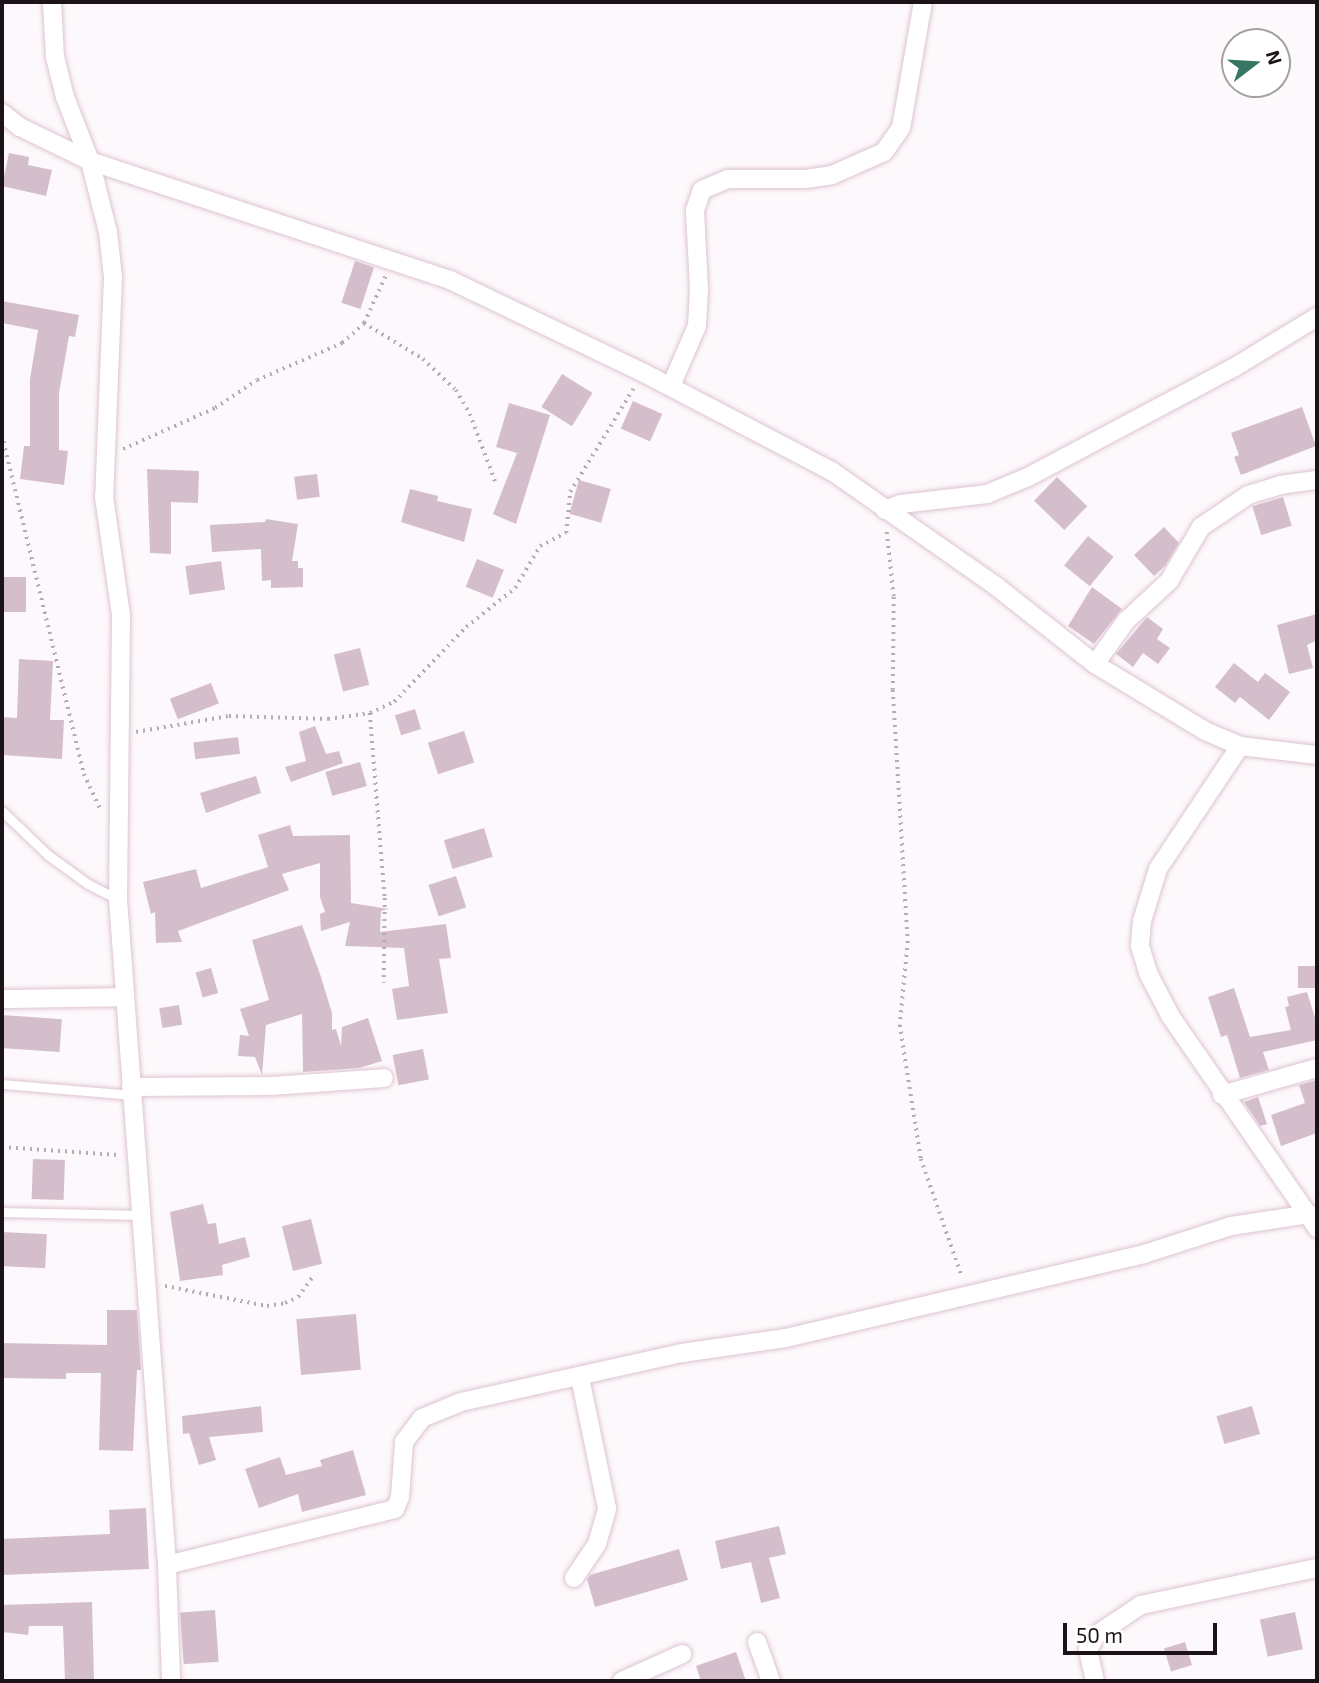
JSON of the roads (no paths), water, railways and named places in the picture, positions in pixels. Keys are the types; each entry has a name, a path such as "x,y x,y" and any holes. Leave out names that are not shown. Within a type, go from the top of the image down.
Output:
{"street":[{"path":"52,2 55,57 65,97 90,161 108,232 113,277 108,456 104,497 121,615 118,899 167,1564 171,1681"},
{"path":"671,386 697,326 699,290 695,210 702,190 728,179 805,179 832,175 884,152 901,128 923,2"},
{"path":"2,113 20,127 90,161 393,258 450,280 671,386 833,472 998,587 1095,664 1205,731 1240,746 1317,755"},
{"path":"885,510 901,504 987,494 1028,477 1235,366 1317,317"},
{"path":"1095,664 1125,621 1169,581 1201,527 1248,495 1280,485 1317,480"},
{"path":"1240,746 1158,869 1142,921 1140,946 1149,972 1171,1017 1222,1095 1313,1221"},
{"path":"2,999 125,997"},
{"path":"1222,1095 1317,1068"},
{"path":"131,1091 271,1086 384,1078"},
{"path":"167,1564 395,1509 400,1497 404,1442 422,1418 461,1402 580,1378 682,1353 786,1338 1144,1254 1231,1226 1313,1221"},
{"path":"574,1578 597,1544 607,1508 580,1378"},
{"path":"1095,1681 1088,1650 1096,1635 1141,1605 1317,1568"},
{"path":"757,1642 771,1681"},
{"path":"622,1681 682,1654"}],"lane":[{"path":"2,811 48,855 88,884 118,899"},
{"path":"2,1084 131,1091"},
{"path":"2,1212 140,1215"}]}
